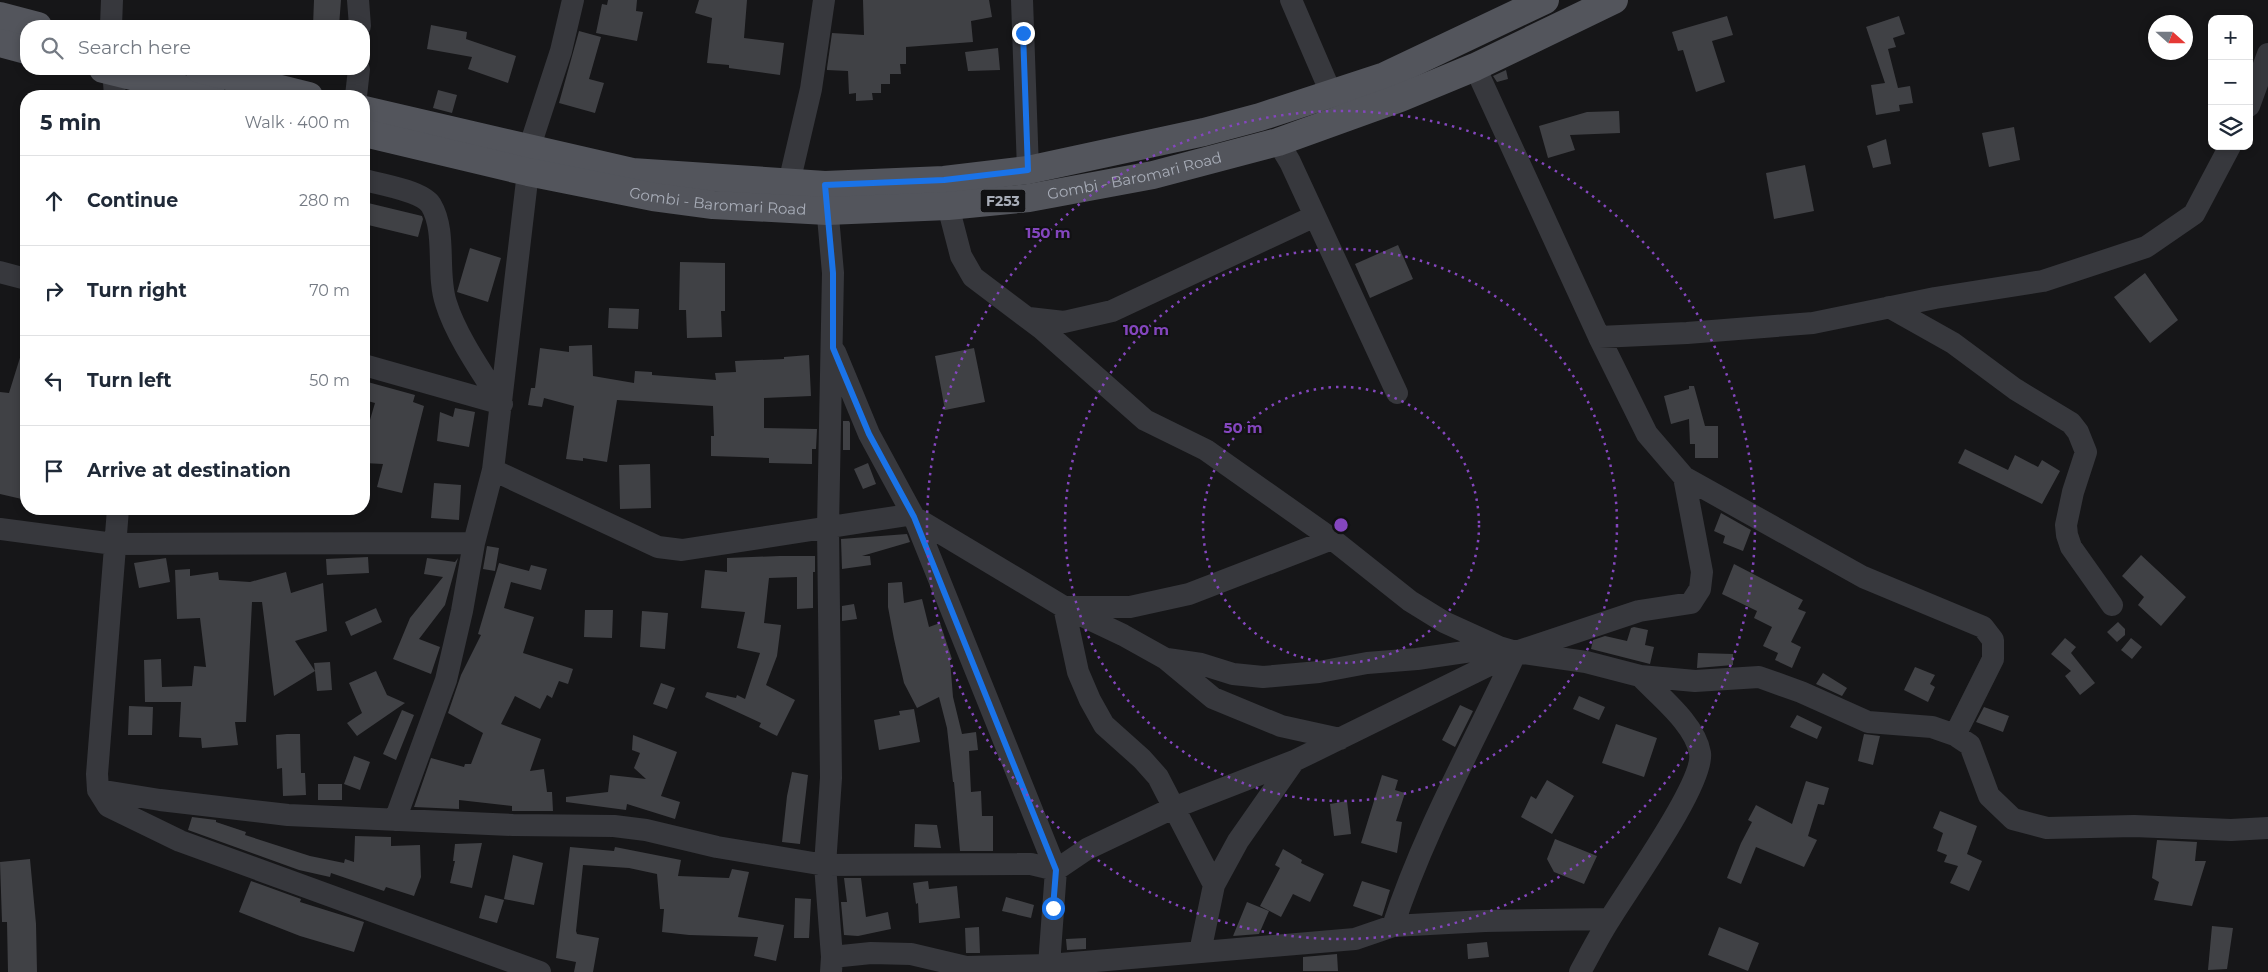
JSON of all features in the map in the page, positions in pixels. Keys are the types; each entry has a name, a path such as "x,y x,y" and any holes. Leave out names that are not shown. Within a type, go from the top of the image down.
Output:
{"main road":[{"name":"Gombi - Baromari Road","path":"370,134 528,160 632,172 825,185 944,180 1028,170 1214,130 1260,117 1385,76 1545,0"},
{"name":"Gombi - Baromari Road","path":"370,112 652,197 704,204 827,211 948,206 1029,198 1153,176 1278,142 1392,102 1475,67 1614,0"},
{"path":"0,16 20,21"},
{"path":"0,43 20,48"},
{"path":"223,75 285,90"},
{"path":"111,76 182,90"}],"street":[{"path":"112,0 112,20"},
{"path":"358,0 360,20"},
{"path":"395,820 446,680 462,611 474,543 493,470 502,404 528,160 561,51 572,0"},
{"path":"789,182 811,89 824,0"},
{"path":"1022,0 1028,170"},
{"path":"1291,0 1331,93"},
{"path":"2249,105 2268,54"},
{"path":"1475,67 1599,337 1647,434 1684,477 1864,577 1983,627 1993,640 1993,659 1955,735"},
{"path":"357,90 358,75"},
{"path":"1278,142 1290,162 1397,393"},
{"path":"1599,337 1687,333 1813,323 2043,282 2146,248 2194,214 2228,150"},
{"path":"370,182 415,194 430,204 439,232 440,272 446,303 466,345 502,404"},
{"path":"825,185 833,273 828,527 831,778 825,865 831,965 871,953 911,954 966,967 1049,965 1355,939 1393,926 1485,921 1609,919"},
{"path":"948,206 961,256 973,277 1029,318 1145,420 1206,450 1332,539 1410,601 1444,622 1508,650 1586,662 1640,676 1695,681 1759,677 1801,692 1868,722 1932,727 1955,735 1970,745 1989,796 2013,819 2048,828 2134,826 2231,830 2268,828"},
{"path":"1029,318 1064,322 1112,311 1315,216"},
{"path":"0,272 20,277"},
{"path":"1889,308 1953,343 2015,389 2071,423 2078,432 2086,452 2067,517 2067,535 2071,547 2112,605"},
{"path":"833,348 869,434 914,517 1056,870 1049,965"},
{"path":"370,368 502,404"},
{"path":"493,470 658,547 682,550 908,515 1064,607 1123,635 1166,659 1213,698 1281,726 1340,739"},
{"path":"1166,659 1201,664 1233,674 1263,677 1319,672 1367,663 1508,650 1638,611 1691,603 1700,589 1702,572 1684,477"},
{"path":"117,515 102,700 98,790 108,806 180,841 511,966 540,972"},
{"path":"0,529 114,544 474,543"},
{"path":"1064,607 1130,607 1189,594 1332,539"},
{"path":"1064,607 1078,672 1099,716 1104,725 1142,758 1158,777 1214,886"},
{"path":"98,790 160,800 288,815 513,826 614,826 646,830 717,847 825,865 1031,864 1056,870 1087,849 1173,808 1294,761 1340,739 1508,650"},
{"path":"1393,926 1410,877 1508,650"},
{"path":"1580,972 1609,919 1683,802 1696,776 1700,754 1692,731 1640,676"},
{"path":"1200,952 1214,886 1238,841 1294,761"}],"building":[{"path":"314,0 341,0 339,20 313,20"},
{"path":"608,0 637,0 636,11 643,12 637,41 596,33 602,4 607,5"},
{"path":"699,0 747,0 744,38 784,43 780,75 729,68 729,65 707,63 712,18 695,13"},
{"path":"863,0 989,0 992,17 971,21 973,42 906,47 906,64 900,64 901,74 890,74 890,84 881,84 881,93 872,93 873,100 856,101 856,93 849,94 848,71 827,70 827,68 832,33 864,35"},
{"path":"1727,16 1733,35 1712,41 1725,82 1696,92 1683,50 1678,51 1672,32"},
{"path":"1899,16 1905,34 1893,38 1896,47 1888,49 1898,88 1910,86 1913,103 1899,105 1900,111 1876,115 1871,85 1885,83 1866,27"},
{"path":"431,25 467,32 466,39 516,56 508,83 468,69 472,57 427,49"},
{"path":"579,31 601,37 589,79 604,83 595,113 559,103"},
{"path":"998,48 1000,70 968,71 965,52"},
{"path":"1506,70 1508,79 1497,82 1493,76"},
{"path":"438,90 457,95 452,113 433,108"},
{"path":"1619,111 1620,133 1570,135 1575,150 1548,158 1539,126 1587,112"},
{"path":"2014,127 2020,160 1989,167 1982,133"},
{"path":"1886,139 1891,164 1873,168 1867,146"},
{"path":"1805,165 1814,211 1774,219 1766,173"},
{"path":"370,203 422,216 423,219 418,237 370,225"},
{"path":"1398,245 1413,279 1370,298 1355,264"},
{"path":"470,248 501,258 488,302 457,292"},
{"path":"680,262 725,263 725,311 721,311 722,337 687,338 686,310 679,310"},
{"path":"2145,273 2178,320 2150,343 2114,297"},
{"path":"609,308 639,309 638,329 608,328"},
{"path":"592,345 593,376 634,383 635,371 652,372 652,375 716,380 715,373 736,372 735,361 784,359 784,357 809,355 811,396 764,398 764,428 817,429 816,449 812,449 812,464 769,463 769,458 711,456 711,436 714,436 713,406 617,400 607,462 583,458 583,461 566,459 574,406 544,398 542,407 528,405 531,388 535,388 540,348 569,352 569,346"},
{"path":"974,348 985,402 945,410 935,356"},
{"path":"20,358 20,499 0,494 0,392 9,393"},
{"path":"370,383 415,395 413,402 424,406 402,493 377,487 383,464 370,463 370,420 375,403 370,402"},
{"path":"1689,386 1694,386 1705,426 1718,426 1718,458 1695,458 1695,444 1690,444 1689,419 1671,424 1664,396 1689,389"},
{"path":"455,408 475,412 469,447 437,441 440,412 453,417"},
{"path":"843,421 849,421 850,423 850,450 843,450"},
{"path":"1965,449 2008,470 2015,455 2038,467 2042,460 2060,471 2042,504 1958,463"},
{"path":"868,463 876,484 863,489 854,469"},
{"path":"650,464 651,508 620,509 619,465"},
{"path":"434,483 461,485 459,520 431,518"},
{"path":"1721,513 1751,530 1743,551 1723,543 1725,536 1714,531"},
{"path":"907,534 910,542 862,556 870,556 871,565 842,569 841,539"},
{"path":"487,546 499,548 495,571 483,569"},
{"path":"2141,555 2186,597 2161,626 2138,605 2144,597 2122,576"},
{"path":"815,556 815,572 813,572 813,608 797,609 797,577 769,578 764,623 781,625 777,656 766,685 795,700 777,736 759,727 761,723 705,697 707,692 736,698 737,695 745,699 760,653 737,648 745,612 701,608 705,570 727,572 727,558"},
{"path":"368,557 369,573 327,575 326,559"},
{"path":"166,558 170,582 139,588 134,563"},
{"path":"427,558 455,562 458,558 445,605 419,639 440,647 431,674 393,659 410,618 443,577 424,574"},
{"path":"499,563 529,571 531,565 547,569 541,590 511,582 504,608 534,617 523,653 573,669 568,684 559,681 552,698 547,695 540,709 515,696 501,724 541,739 530,771 544,769 547,792 552,792 553,811 512,811 512,806 459,800 459,809 414,807 431,758 464,767 465,764 471,764 483,733 448,713 461,675 481,635 478,634"},
{"path":"1734,564 1803,600 1798,609 1806,612 1791,642 1801,647 1792,668 1775,660 1778,653 1763,646 1772,627 1754,618 1757,611 1722,594"},
{"path":"190,569 190,576 218,572 219,580 250,582 286,572 291,593 323,583 327,631 295,641 315,671 274,696 262,602 252,602 246,722 235,722 238,745 202,748 201,738 179,737 181,702 145,702 144,660 161,659 162,687 192,686 194,666 206,667 200,618 177,619 175,570"},
{"path":"902,582 904,603 922,599 929,627 940,623 952,659 950,660 953,697 962,734 976,732 978,750 969,751 971,792 981,791 982,816 993,816 993,851 960,851 947,728 939,697 917,708 904,683 894,639 888,607 888,583"},
{"path":"854,604 857,619 842,621 842,606"},
{"path":"376,608 382,622 351,636 345,622"},
{"path":"585,610 613,610 612,638 584,637"},
{"path":"642,611 668,613 665,649 640,647"},
{"path":"2118,622 2125,629 2125,635 2117,642 2107,632"},
{"path":"1631,628 1648,630 1645,645 1654,647 1650,664 1591,649 1593,640 1605,636 1627,641"},
{"path":"2065,638 2076,647 2071,653 2095,683 2080,695 2065,676 2071,671 2051,654"},
{"path":"2131,638 2142,647 2132,659 2121,650"},
{"path":"1698,653 1733,654 1733,665 1697,668"},
{"path":"330,662 332,690 317,691 314,663"},
{"path":"1915,667 1935,675 1930,684 1935,687 1928,702 1904,690"},
{"path":"376,671 387,695 405,703 357,736 347,723 362,713 349,683"},
{"path":"1823,673 1847,688 1842,696 1816,684"},
{"path":"661,683 675,688 667,709 653,704"},
{"path":"1579,696 1605,707 1599,720 1573,709"},
{"path":"1460,705 1473,711 1455,747 1442,740"},
{"path":"129,706 153,707 152,735 128,735"},
{"path":"1984,707 2009,716 2003,732 1976,722"},
{"path":"914,709 920,742 879,750 874,720 900,715 899,711"},
{"path":"402,710 414,715 396,760 383,754"},
{"path":"1797,715 1822,727 1817,739 1790,727"},
{"path":"1616,724 1657,738 1644,777 1602,763"},
{"path":"300,734 301,773 305,773 306,795 283,796 282,768 277,769 276,735"},
{"path":"1864,734 1880,736 1873,765 1858,761"},
{"path":"633,735 677,752 661,796 680,802 675,819 627,804 626,810 566,802 566,797 608,792 610,775 646,779 634,768 640,753 632,750"},
{"path":"354,756 370,762 360,790 344,784"},
{"path":"792,772 808,775 800,844 782,842 787,796"},
{"path":"1382,775 1398,780 1395,790 1405,793 1396,821 1402,822 1397,853 1361,843"},
{"path":"1547,780 1574,796 1552,834 1521,817 1531,796 1536,799"},
{"path":"1806,781 1829,788 1824,805 1818,804 1808,836 1817,840 1804,867 1756,847 1741,884 1727,878 1752,822 1748,820 1756,805 1792,824"},
{"path":"318,784 342,784 342,800 318,800"},
{"path":"1347,801 1351,834 1334,836 1330,804"},
{"path":"1940,811 1977,826 1967,854 1982,861 1969,891 1950,883 1958,866 1944,862 1947,855 1937,851 1943,833 1933,828"},
{"path":"192,817 216,820 216,822 246,832 245,835 310,856 344,863 345,859 354,862 355,836 391,837 391,846 420,845 421,877 414,896 386,887 384,891 331,873 330,877 299,870 188,830"},
{"path":"915,824 937,825 941,848 914,847"},
{"path":"1555,839 1597,856 1584,884 1554,872 1547,859"},
{"path":"2157,840 2197,842 2195,861 2206,861 2192,906 2154,900 2159,882 2152,878"},
{"path":"482,843 472,888 450,883 455,861 453,861 455,844"},
{"path":"570,847 614,851 615,847 681,860 678,876 729,878 732,869 749,872 738,917 784,925 776,961 754,956 758,937 689,935 662,932 664,909 660,909 657,874 629,868 583,865 576,931 577,934 599,938 593,972 574,972 576,962 556,958"},
{"path":"1283,849 1302,860 1301,863 1324,874 1310,902 1293,894 1281,917 1260,906 1280,868 1275,865"},
{"path":"513,855 543,863 534,905 504,899"},
{"path":"30,859 36,924 37,972 8,972 7,922 2,922 0,862"},
{"path":"844,878 861,878 866,917 888,912 891,929 858,936 844,935 841,902 847,902"},
{"path":"251,881 301,899 300,902 364,922 354,952 300,936 239,912"},
{"path":"928,881 929,889 957,886 960,918 919,923 918,903 916,904 913,883"},
{"path":"1362,881 1390,890 1382,916 1353,906"},
{"path":"485,895 504,900 497,923 479,918"},
{"path":"1006,897 1034,905 1031,918 1002,911"},
{"path":"795,898 811,899 809,938 794,938"},
{"path":"1247,902 1269,911 1259,934 1233,936"},
{"path":"2212,926 2233,928 2227,969 2208,970"},
{"path":"979,927 980,953 966,953 965,928"},
{"path":"1719,927 1759,943 1748,971 1708,955"},
{"path":"1086,938 1086,949 1067,950 1066,939"},
{"path":"1487,942 1489,957 1468,959 1467,944"},
{"path":"1337,954 1338,971 1303,971 1303,957"}],"route":[{"path":"1023,33 1028,170 944,180 825,185 833,273 833,348 869,434 914,517 1056,870 1053,908"}]}
